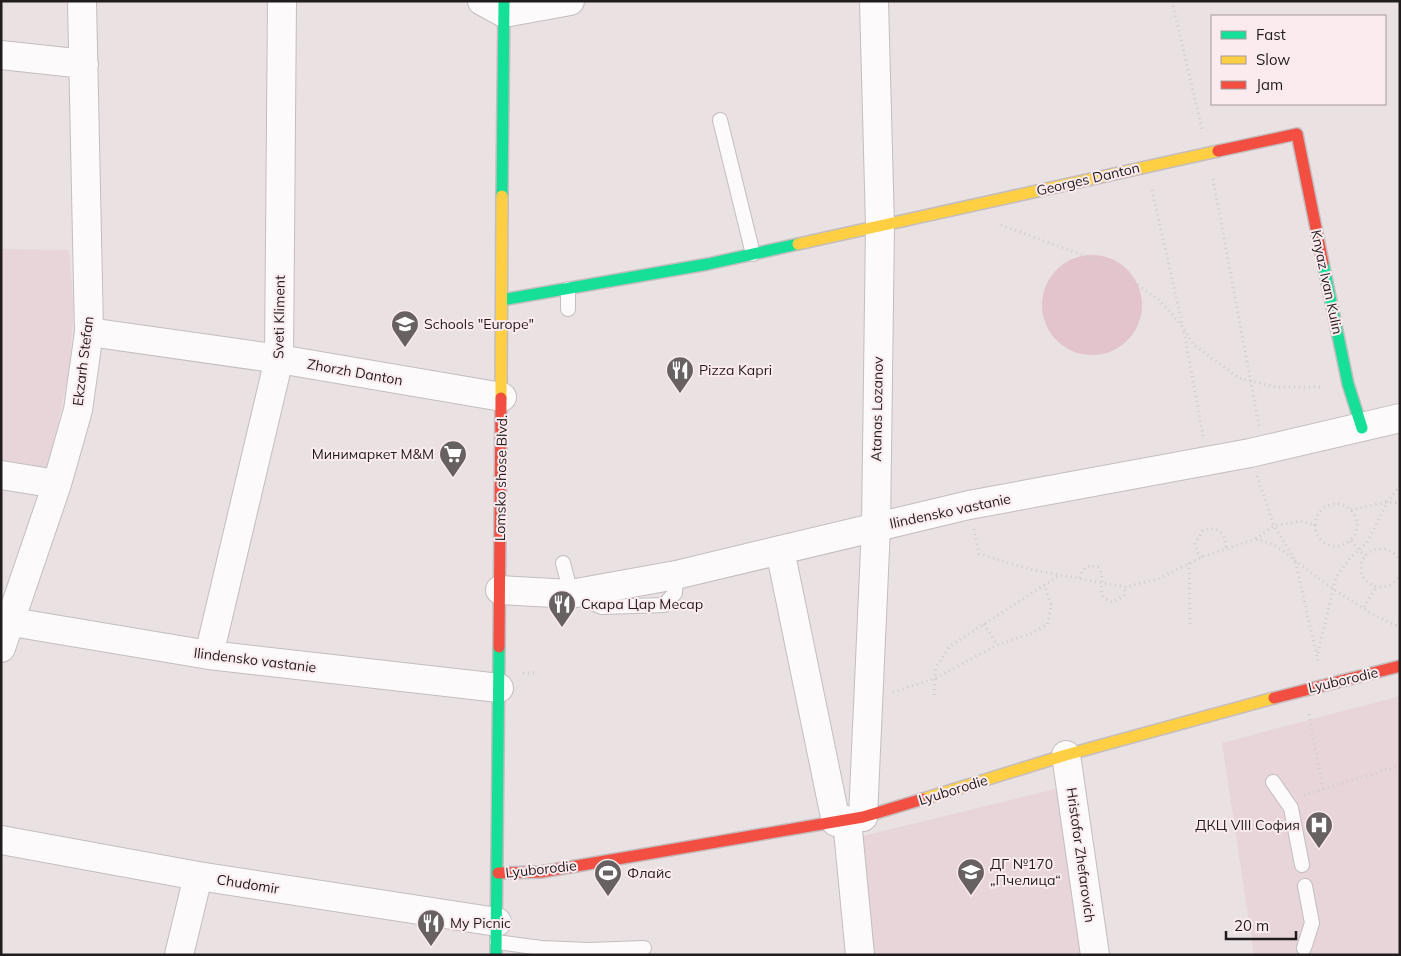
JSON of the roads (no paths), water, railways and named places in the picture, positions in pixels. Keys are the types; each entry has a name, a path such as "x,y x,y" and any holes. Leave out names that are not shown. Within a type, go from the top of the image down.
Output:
{"street":[{"name":"Ekzarh Stefan","path":"1,648 12,622 57,484 78,410 89,332 82,1"},
{"name":"Sveti Kliment","path":"209,655 279,359 282,1"},
{"path":"497,5 570,1"},
{"name":"Atanas Lozanov","path":"849,820 868,700 876,527 880,226 874,1"},
{"name":"Lomsko shose Blvd.","path":"497,5 502,300 497,940"},
{"path":"1,55 84,64"},
{"name":"Georges Danton","path":"502,300 753,254 1208,152 1297,134"},
{"name":"Knyaz Ivan Kulin","path":"1297,134 1348,384 1362,428"},
{"name":"Zhorzh Danton","path":"89,332 279,359 502,397"},
{"name":"Ilindensko vastanie","path":"500,590 570,594 676,575 968,505 1250,453 1400,418"},
{"path":"1,475 57,484"},
{"path":"780,550 849,820 860,955"},
{"name":"Ilindensko vastanie","path":"12,622 209,655 499,688"},
{"name":"Lyuborodie","path":"498,873 541,872 849,820 1066,755 1304,689 1400,666"},
{"name":"Hristofor Zhefarovich","path":"1066,755 1095,955"},
{"name":"Chudomir","path":"1,840 198,876 497,940"},
{"path":"179,955 198,876"}],"lane":[{"path":"720,120 753,254"},
{"path":"568,289 568,308"},
{"path":"562,563 570,594"},
{"path":"1273,782 1292,808 1302,865"},
{"path":"1304,948 1312,923 1305,886"},
{"path":"497,940 541,948 593,952 644,948"}],"place":[{"name":"Schools \"Europe\"","path":"405,348"},
{"name":"Pizza Kapri","path":"680,394"},
{"name":"Минимаркет М&М","path":"453,478"},
{"name":"Скара Цар Месар","path":"562,628"},
{"name":"ДКЦ VIII София","path":"1319,849"},
{"name":"ДГ №170 „Пчелица“","path":"971,896"},
{"name":"Флайс","path":"608,897"},
{"name":"My Picnic","path":"431,947"}]}
